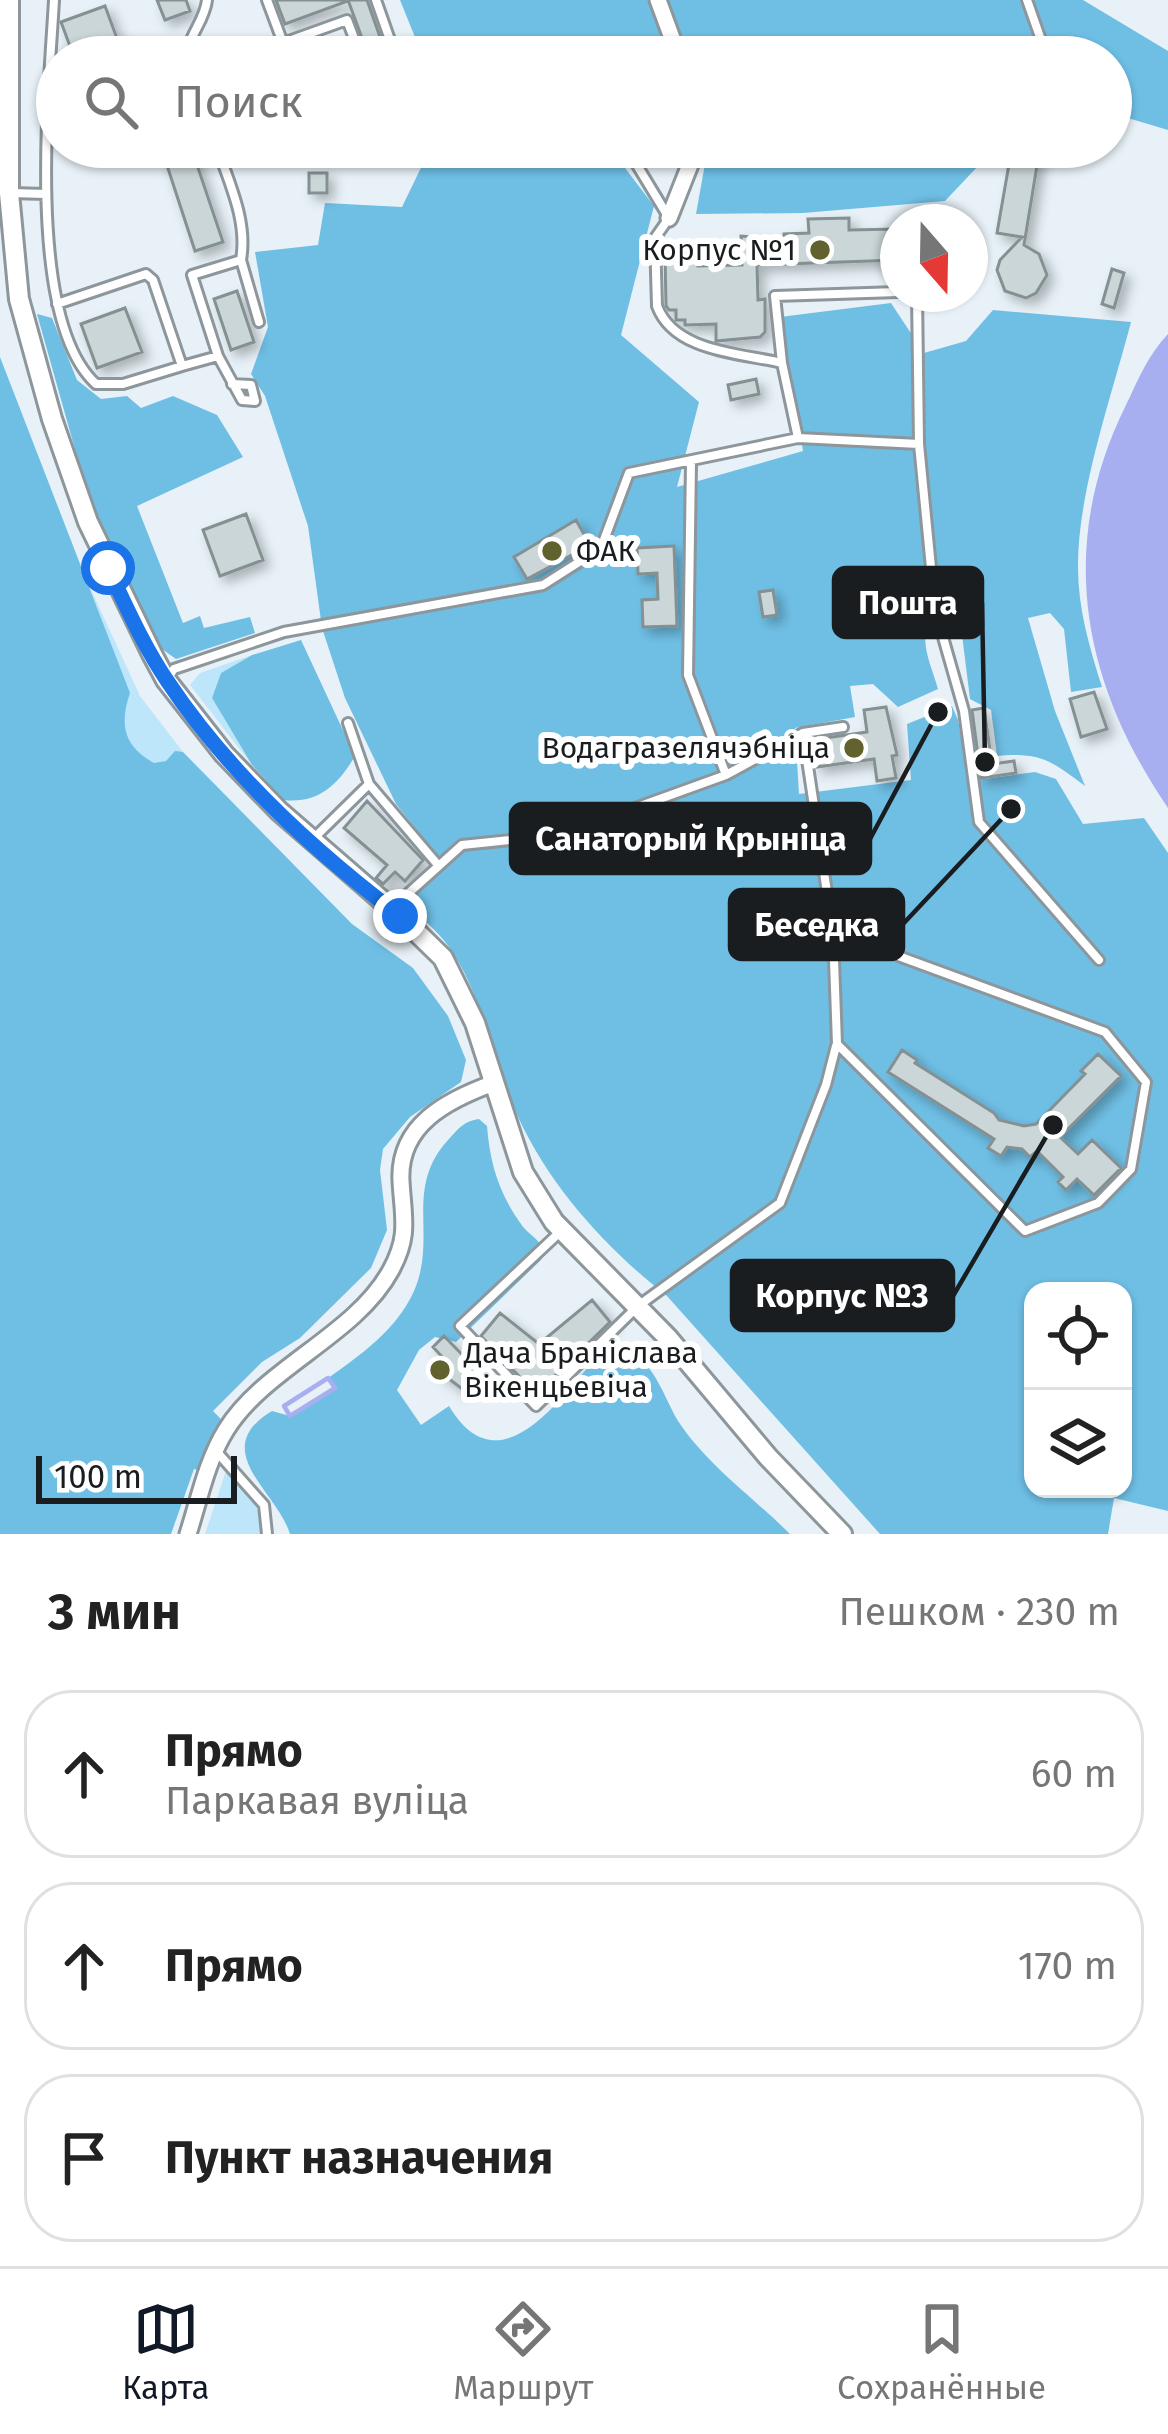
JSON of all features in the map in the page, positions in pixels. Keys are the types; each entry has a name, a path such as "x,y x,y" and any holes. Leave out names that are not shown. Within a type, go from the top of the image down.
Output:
{"street":[{"path":"9,0 9,193 19,299 52,419 94,537 166,680 224,754 430,944 452,971 475,1023 523,1172 561,1230 638,1306 768,1457 842,1534"},
{"path":"658,0 671,36"},
{"path":"668,218 688,168"},
{"path":"188,1534 227,1427 389,1276 406,1227 401,1181 408,1138 446,1105 494,1083"}],"lane":[{"path":"54,0 54,36"},
{"path":"194,36 203,23 207,0"},
{"path":"267,0 280,36"},
{"path":"376,0 389,36"},
{"path":"1027,0 1040,36"},
{"path":"302,36 346,20 353,36"},
{"path":"48,168 51,279 84,372 96,384 123,384 218,356"},
{"path":"224,168 240,216 242,260 259,322"},
{"path":"638,168 668,218 655,238 657,306 666,324 676,335 700,344 782,363"},
{"path":"9,193 46,194"},
{"path":"232,384 192,275 242,260"},
{"path":"57,304 146,274 154,280 182,366"},
{"path":"798,438 782,363 775,296 880,293"},
{"path":"916,312 919,444 935,609 964,711 979,822 1099,960"},
{"path":"166,680 174,669 284,632 543,585 601,548 629,473 798,438 919,444"},
{"path":"691,462 688,675 726,775"},
{"path":"348,723 369,784 439,866"},
{"path":"392,909 462,844 560,835 726,775 803,733 843,727"},
{"path":"561,1230 460,1326 536,1406 638,1306 780,1203 826,1084 836,1044 832,932 803,733"},
{"path":"312,840 369,784"},
{"path":"832,932 1106,1032 1146,1082 1131,1169 1098,1203 1025,1232 836,1044"},
{"path":"216,1451 264,1505 266,1534"}],"shaded area":[{"path":"400,0 1083,0 1168,51 1168,130 1132,119 1132,36 415,36"},
{"path":"421,168 625,168 654,206 621,335 699,402 677,487 803,451 780,317 880,304 880,312 897,312 924,353 966,341 993,310 1131,322 1097,445 1079,539 1080,599 1102,687 1071,692 1064,629 1050,613 1028,618 1055,711 1085,786 1045,760 997,756 991,710 970,699 960,619 948,603 926,632 938,689 898,707 873,684 850,686 855,717 795,728 799,794 911,780 907,724 952,706 969,781 1035,772 1056,779 1083,824 1144,818 1168,853 1168,1511 1114,1498 1108,1534 880,1534 667,1296 583,1216 547,1169 510,1098 461,967 439,935 403,901 444,864 396,804 345,698 322,628 308,526 265,396 251,374 268,327 255,252 318,245 325,203 402,207"},
{"path":"704,168 976,168 945,201 803,213 696,214"},
{"path":"37,314 52,318 77,380 101,399 127,396 141,408 173,396 217,415 243,457 137,506 183,623 200,616 204,628 250,617 255,633 176,659 155,644 94,517"},
{"path":"1168,334 1168,808 1115,712 1098,662 1088,612 1086,561 1091,510 1104,458 1139,377"},
{"path":"0,357 130,693 125,725 130,742 154,763 166,761 175,751 183,752 352,924 413,968 448,1016 466,1060 461,1082 410,1117 383,1149 380,1170 387,1230 371,1268 300,1338 262,1362 213,1411 223,1421 204,1472 194,1469 171,1534 0,1534"},
{"path":"70,544 140,696 183,752 175,752 166,761 154,764 128,738"},
{"path":"301,640 355,756 326,790 307,799 284,800 252,765 212,698 221,673 252,655"},
{"path":"252,655 221,673 212,698 252,765 190,685 200,673"},
{"path":"479,1119 487,1126 501,1189 544,1252 456,1342 435,1337 419,1350 397,1390 421,1425 449,1406 469,1430 490,1440 511,1437 552,1409 604,1348 625,1349 647,1366 678,1421 703,1452 790,1534 290,1534 252,1471 246,1441 254,1426 272,1411 290,1416 334,1389 328,1378 388,1329 407,1305 421,1271 424,1194 435,1157 466,1123"},
{"path":"226,1471 257,1507 260,1534 205,1534"}],"building":[{"path":"157,0 186,0 190,11 165,20"},
{"path":"276,0 348,0 348,1 285,24"},
{"path":"348,0 367,0 380,36 361,36"},
{"path":"105,6 116,36 66,36 61,22"},
{"path":"168,168 198,168 223,242 195,251"},
{"path":"1008,168 1037,168 1024,245 1039,254 1047,275 1036,293 1026,298 1005,291 997,270 1000,260 1022,237 997,233"},
{"path":"309,173 327,173 327,193 309,193"},
{"path":"849,218 849,230 880,229 880,261 757,265 758,300 765,299 765,332 760,337 716,341 716,324 685,325 685,320 676,320 676,310 666,306 665,254 697,253 698,266 742,265 741,236 784,239 784,234 809,233 808,219"},
{"path":"1112,269 1124,273 1114,308 1102,304"},
{"path":"237,291 254,342 231,350 214,299"},
{"path":"125,308 142,352 97,368 81,324"},
{"path":"756,379 759,394 731,400 728,385"},
{"path":"246,514 263,560 220,576 203,530"},
{"name":"ФАК","path":"576,520 590,545 527,579 514,557"},
{"path":"674,546 677,626 643,627 642,600 658,599 657,573 638,574 637,548"},
{"path":"773,590 777,615 763,617 759,592"},
{"path":"1094,692 1107,729 1081,737 1070,699"},
{"name":"Водагразелячэбніца","path":"886,707 897,755 892,756 896,778 877,781 874,759 817,767 812,740 867,732 864,710"},
{"path":"984,708 992,764 1014,761 1016,773 981,778 972,710"},
{"path":"367,801 423,860 405,881 395,872 383,884 376,878 387,865 344,828"},
{"path":"902,1050 999,1120 1024,1126 1036,1124 1098,1054 1121,1076 1060,1137 1078,1154 1092,1140 1121,1168 1094,1195 1077,1179 1066,1190 1058,1182 1063,1177 1037,1151 1030,1157 1022,1149 1007,1147 1001,1156 988,1148 994,1139 888,1072"},
{"path":"592,1300 610,1322 536,1394 481,1336 500,1313 539,1344"},
{"path":"444,1336 479,1372 461,1388 436,1369 445,1360 433,1347"}],"waterway":[{"path":"328,1378 335,1388 290,1416 284,1406 328,1378"}],"place":[{"name":"Корпус №1","path":"820,250"},
{"name":"ФАК","path":"552,551"},
{"name":"Санаторый Крыніца","path":"938,712"},
{"name":"Водагразелячэбніца","path":"854,748"},
{"name":"Пошта","path":"985,762"},
{"name":"Беседка","path":"1011,809"},
{"name":"Корпус №3","path":"1053,1125"},
{"name":"Дача Браніслава Вікенцьевіча","path":"440,1370"}],"route":[{"path":"108,568 166,680 224,754 279,811 400,916"}]}
